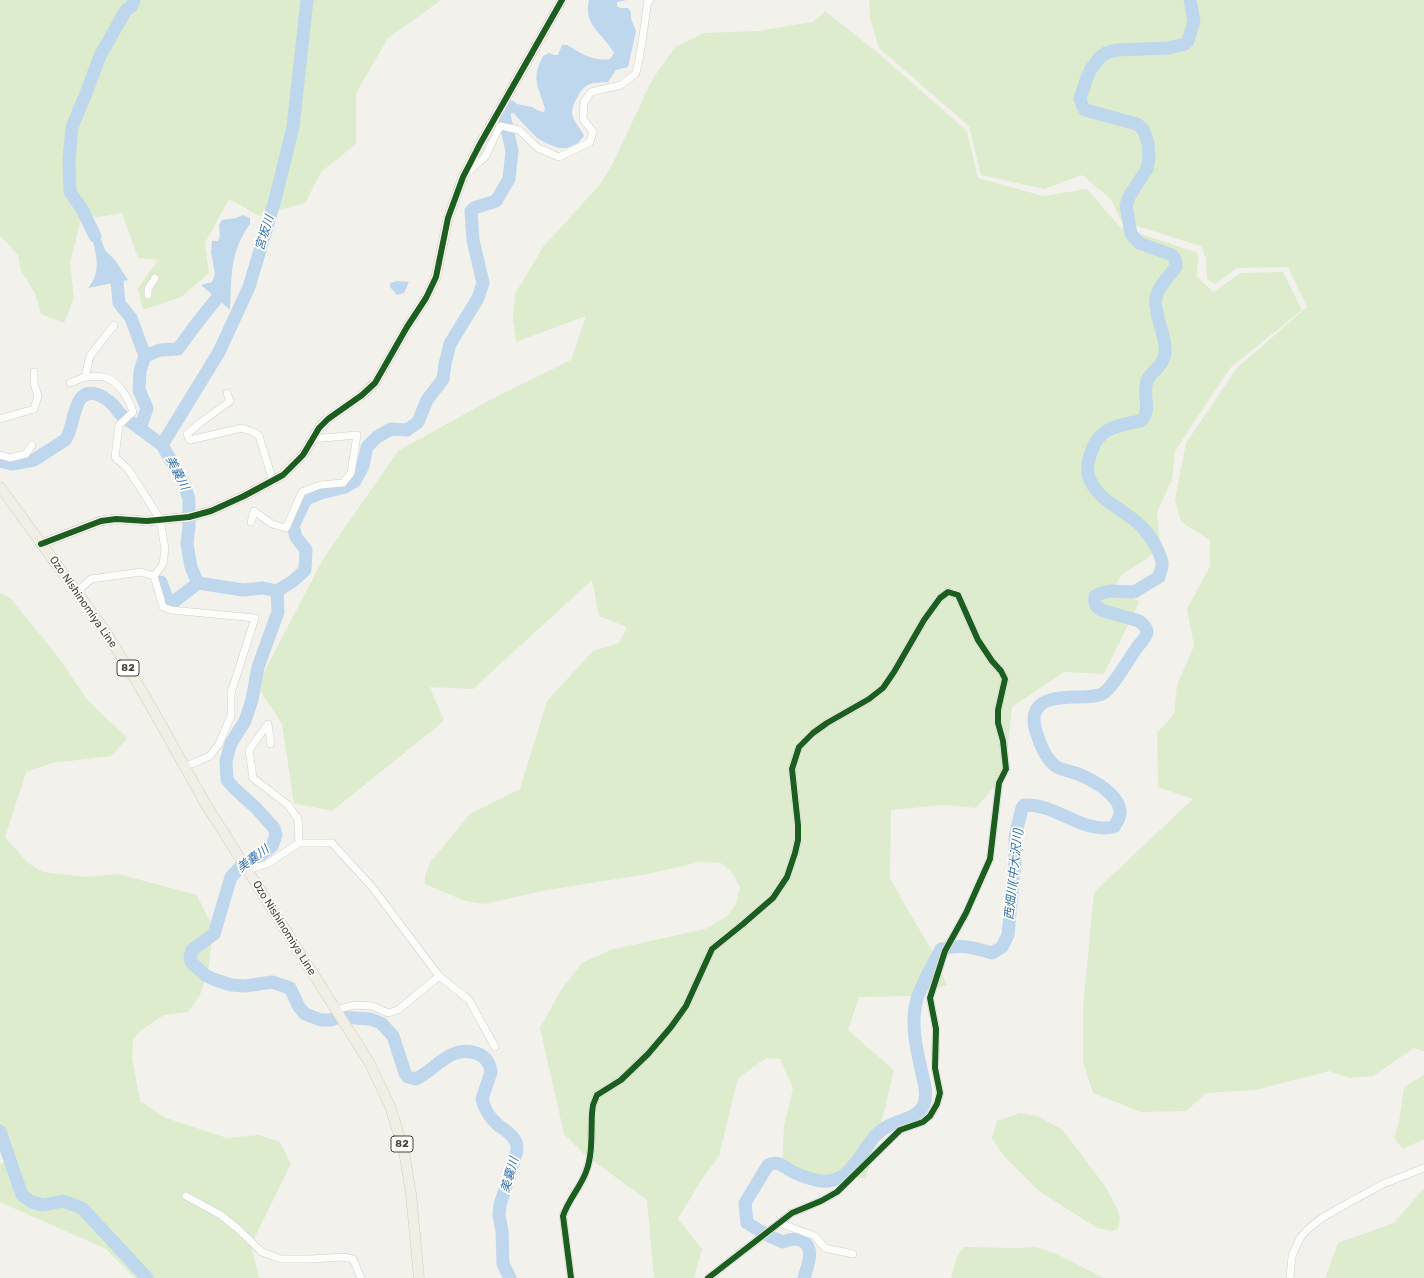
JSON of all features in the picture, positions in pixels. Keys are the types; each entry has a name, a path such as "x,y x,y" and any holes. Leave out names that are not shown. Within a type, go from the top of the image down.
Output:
{"main road":[{"name":"Ozo Nishinomiya Line","path":"0,487 106,632 142,690 184,767 244,865 369,1062 387,1100 404,1151 411,1194 419,1278"}],"street":[{"path":"41,544 101,521 116,519 147,521 189,517 211,511 244,496 283,475 303,455 319,428 328,419 362,395 375,383 407,327 426,298 436,277 448,218 463,177 480,144 562,0"},
{"path":"463,177 485,157 500,126 519,130 538,148 559,157 590,142 593,132 583,119 584,102 591,92 621,85 636,73 642,51 648,1 650,0"},
{"path":"148,296 148,289 155,278"},
{"path":"85,377 90,356 114,325"},
{"path":"0,419 34,409 38,396 34,383 34,372"},
{"path":"70,383 85,377 105,377 118,385 130,404 133,412 118,424 115,457 128,469 160,520 165,549 163,564 154,576"},
{"path":"227,393 230,401 210,414 187,434 190,440 242,428 253,432 259,436 273,481"},
{"path":"251,522 254,512 272,524 286,528 302,492 320,485 343,483 351,473 357,435 312,439"},
{"path":"0,455 10,458 26,454 32,445"},
{"path":"77,592 91,579 141,572 154,576"},
{"path":"154,576 163,607 171,610 255,618 231,693 231,716 219,744 210,756 184,767"},
{"path":"571,1278 563,1216 565,1209 586,1173 590,1161 592,1112 597,1095 621,1080 648,1054 671,1027 686,1006 712,949 773,898 787,877 796,853 798,840 798,825 792,769 800,747 813,733 827,723 869,699 882,688 894,672 924,620 940,598 948,592 958,595 978,640 992,661 1001,671 1005,679 998,710 998,723 1004,741 1006,769 999,783 990,859 966,913 945,951 930,998 936,1029 935,1068 940,1092 937,1104 930,1116 923,1122 900,1130 837,1192 792,1214 708,1278"},
{"path":"271,744 268,724 249,750 253,778 288,804 298,820 299,843"},
{"path":"244,865 267,864 299,843 332,844 372,886 439,976 469,1000 495,1047"},
{"path":"337,1011 354,1005 372,1006 388,1013 398,1010 439,976"},
{"path":"1290,1278 1292,1256 1300,1238 1308,1229 1322,1218 1348,1202 1383,1184 1424,1168"},
{"path":"186,1196 221,1215 262,1252 281,1259 344,1257 353,1259 361,1278"},
{"path":"779,1223 815,1236 825,1248 853,1254"}],"green space":[{"path":"0,0 441,0 388,38 356,93 356,144 321,172 305,203 259,216 229,199 205,243 209,273 181,297 143,310 138,288 158,260 138,258 122,213 98,217 82,215 70,263 74,298 64,323 41,314 35,293 21,271 18,255 0,236"},
{"path":"869,0 1424,0 1424,1051 1414,1048 1373,1076 1349,1078 1329,1071 1255,1090 1206,1093 1186,1111 1141,1112 1093,1093 1083,1062 1083,1008 1094,892 1193,799 1158,787 1157,733 1174,714 1177,685 1194,646 1187,609 1210,566 1210,540 1181,522 1175,500 1186,443 1236,369 1307,307 1288,267 1237,268 1215,284 1207,279 1206,258 1201,246 1121,221 1111,199 1082,175 1044,189 981,175 969,126 879,48 870,18"},
{"path":"825,11 878,53 967,131 978,178 1043,196 1087,189 1120,227 1198,253 1197,277 1213,292 1241,273 1283,272 1302,310 1231,367 1175,451 1172,479 1157,513 1160,547 1145,560 1122,574 1115,586 1139,602 1104,674 1064,672 1012,707 1005,774 976,808 944,805 891,810 890,879 935,956 947,985 914,996 859,997 848,1030 894,1070 866,1178 815,1176 782,1165 784,1126 793,1088 780,1059 766,1058 738,1078 719,1156 700,1182 678,1219 702,1249 694,1278 654,1278 647,1200 585,1155 564,1134 540,1028 561,990 582,963 610,950 705,929 726,917 736,904 740,888 733,873 721,863 700,862 648,874 547,890 484,904 465,901 425,884 425,876 431,861 470,814 520,789 547,701 593,651 619,643 627,627 599,616 592,580 473,689 430,687 444,721 332,811 294,803 282,724 257,686 323,559 398,451 490,400 571,360 586,316 516,342 513,321 515,294 543,247 602,182 613,163 652,80 675,47 704,33 757,31 813,22"},
{"path":"0,593 11,599 59,658 86,698 127,738 112,756 52,763 26,772 5,837 28,863 43,872 86,877 118,874 197,895 213,928 209,967 200,995 188,1012 164,1015 141,1030 133,1040 132,1058 140,1101 166,1118 227,1138 259,1135 280,1142 291,1164 251,1245 259,1278 135,1278 106,1249 0,1202 0,1164 13,1158 5,1134 0,1126"},
{"path":"1424,1075 1424,1139 1403,1149 1394,1138 1399,1122 1404,1087"},
{"path":"1020,1113 1037,1116 1062,1129 1105,1186 1117,1208 1120,1217 1117,1229 1112,1231 1097,1228 1039,1191 1004,1156 992,1137 997,1121"},
{"path":"1424,1188 1424,1278 1325,1278 1338,1243 1394,1223"},
{"path":"964,1247 1036,1247 1057,1254 1104,1278 951,1278 957,1257"}],"water":[{"path":"589,0 627,0 617,2 617,6 620,8 628,8 631,12 631,19 636,31 628,67 616,70 608,82 589,84 583,89 575,101 572,113 575,122 584,136 578,143 567,148 559,148 537,138 515,115 511,107 512,103 532,107 544,112 545,109 536,78 537,72 543,56 549,53 558,55 562,45 567,45 582,54 593,58 604,60 610,59 614,53 591,23 588,9"},
{"path":"243,215 250,218 250,224 238,245 235,255 230,310 201,285 212,282 215,274 211,252 212,241 218,241 220,236 219,225 222,220 236,218"},
{"path":"95,236 101,239 105,250 115,260 128,280 88,288 95,276 97,264 92,239"},
{"path":"397,281 409,282 404,293 397,295 390,287 390,283"}],"waterway":[{"path":"95,236 82,209 70,192 69,160 72,127 100,56 126,10 131,7 134,0"},
{"name":"宮坂川","path":"162,445 219,352 249,287 275,200 293,127 307,0"},
{"name":"西畑川(中大沢川)","path":"804,1278 810,1254 809,1249 804,1242 799,1239 783,1242 769,1236 747,1223 745,1203 768,1165 776,1163 807,1178 819,1181 831,1181 840,1178 853,1166 875,1136 891,1125 916,1114 922,1108 926,1095 914,1030 915,1007 918,996 941,949 967,947 992,953 1002,947 1008,935 1015,862 1015,837 1024,805 1047,809 1079,823 1102,828 1114,827 1119,817 1120,810 1118,804 1111,794 1083,776 1063,770 1050,761 1038,738 1034,725 1034,716 1036,710 1041,704 1048,700 1057,698 1095,696 1102,694 1116,679 1147,633 1146,628 1139,621 1101,610 1095,604 1095,596 1102,593 1110,591 1134,592 1159,577 1162,564 1155,545 1143,528 1137,522 1108,502 1096,490 1089,478 1088,466 1089,458 1095,443 1105,432 1112,428 1141,421 1146,413 1147,381 1164,359 1165,353 1164,340 1156,309 1156,298 1161,286 1176,267 1175,259 1172,255 1139,243 1131,234 1126,205 1130,195 1147,169 1149,158 1148,143 1143,129 1137,124 1085,110 1080,99 1091,69 1100,57 1106,53 1116,50 1168,48 1185,44 1188,41 1194,21 1190,0"},
{"path":"277,591 293,581 305,570 306,550 296,537 293,526 306,499 321,493 345,487 355,481 363,466 367,447 377,437 391,429 407,430 418,422 427,400 443,379 450,344 478,298 483,283 473,240 471,211 474,208 496,201 509,179 512,151 504,115 506,107 511,107"},
{"path":"117,282 119,303 131,318 145,356 140,371 139,390 147,408 140,429"},
{"path":"145,356 160,350 178,349 217,298"},
{"name":"美嚢川","path":"0,461 12,464 34,460 65,440 79,401 83,396 90,393 99,395 110,402 119,413 162,445 183,481 189,499 187,544 191,567 198,583 243,590 263,588 277,591 278,612 258,667 252,700 245,721 231,743 226,761 227,780 274,828 276,835 272,846 261,855 243,864 231,877 214,934 192,950 190,957 191,962 205,975 231,985 245,986 272,982 290,988 299,1007 305,1014 321,1020 330,1020 340,1017 370,1019 381,1023 393,1036 405,1073 408,1077 416,1079 444,1059 459,1052 467,1051 476,1053 484,1058 490,1066 491,1072 482,1099 484,1106 492,1119 512,1136 517,1145 517,1151 500,1205 499,1215 502,1231 503,1264 510,1278"},
{"path":"161,582 168,601 172,603 198,583"},
{"path":"0,1131 22,1195 32,1202 43,1205 63,1201 82,1208 147,1278"}],"cycle path":[{"path":"41,544 101,521 116,519 147,521 189,517 211,511 244,496 283,475 303,455 319,428 328,419 362,395 375,383 407,327 426,298 436,277 448,218 463,177 480,144 562,0"},
{"path":"571,1278 563,1216 586,1172 588,1165 591,1150 593,1105 597,1095 621,1080 648,1054 671,1027 686,1006 712,949 773,898 787,877 798,840 798,825 792,769 799,747 813,733 827,723 869,699 883,688 924,620 940,598 948,592 958,595 978,640 992,661 1001,671 1005,679 998,710 998,723 1003,741 1006,769 999,783 990,859 966,913 945,951 930,998 936,1029 935,1068 940,1093 937,1104 930,1116 923,1122 900,1130 837,1192 821,1201 792,1213 708,1278"}]}
